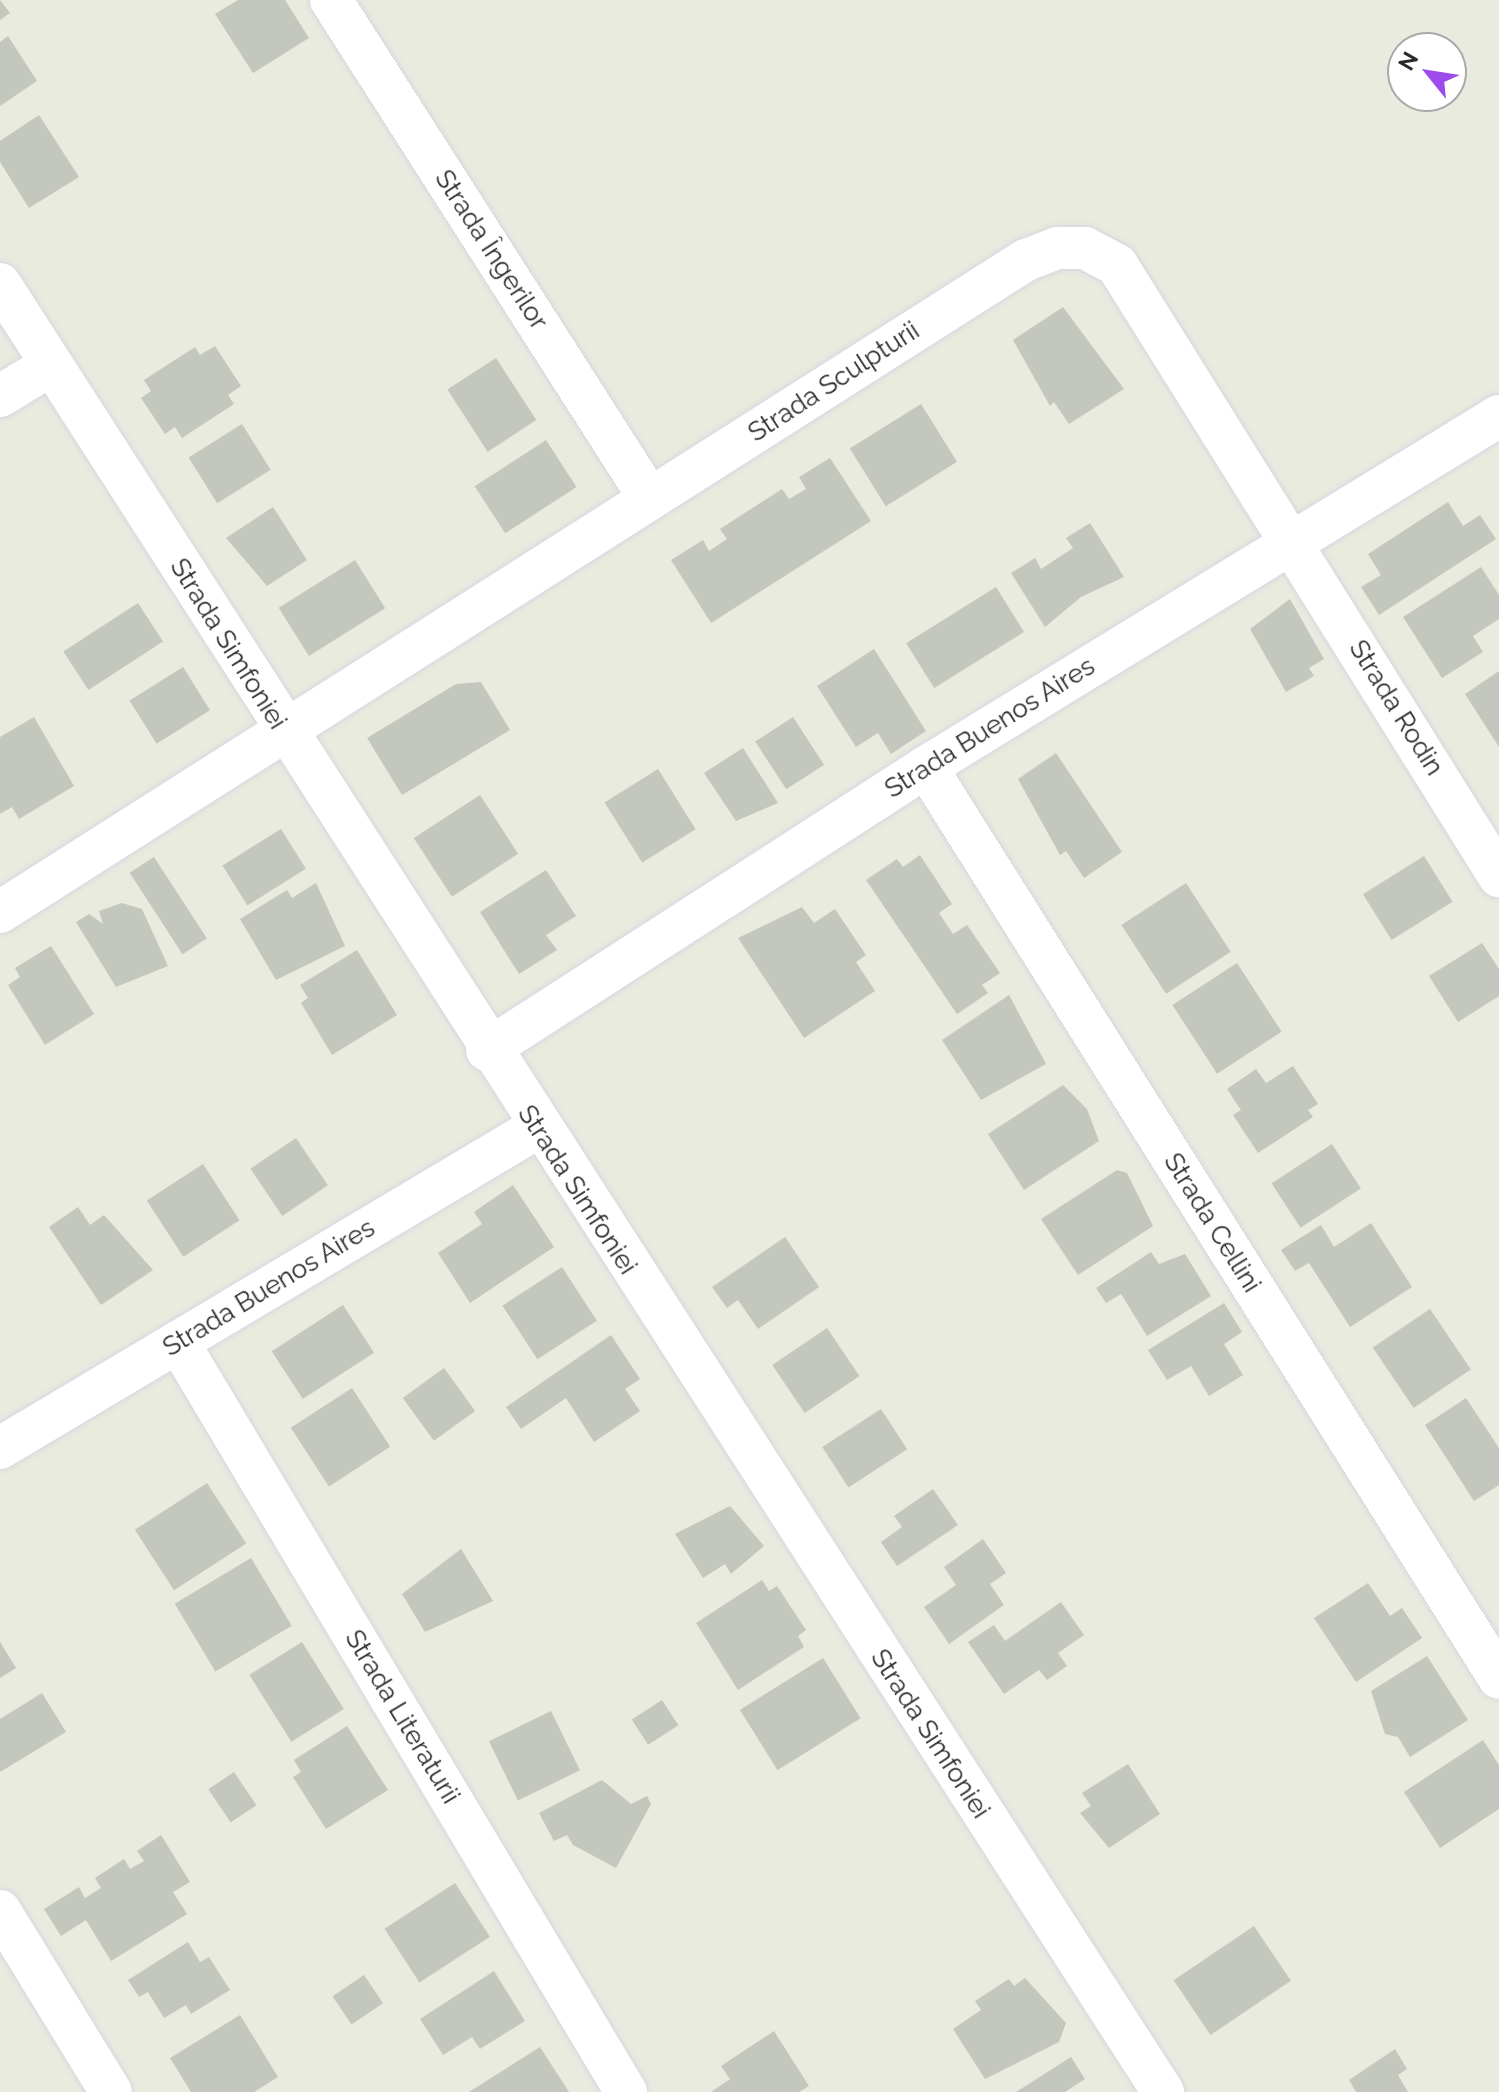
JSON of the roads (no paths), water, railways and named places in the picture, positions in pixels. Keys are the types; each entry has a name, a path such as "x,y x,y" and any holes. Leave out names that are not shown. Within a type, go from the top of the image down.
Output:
{"street":[{"name":"Strada Îngerilor","path":"331,0 650,499"},
{"name":"Strada Sculpturii","path":"0,912 1026,260 1085,248 1117,265 1292,541"},
{"name":"Strada Simfoniei","path":"0,284 537,1128 1163,2092"},
{"path":"0,396 51,365"},
{"name":"Strada Buenos Aires","path":"487,1050 926,767 1499,416"},
{"name":"Strada Rodin","path":"1292,541 1499,876"},
{"name":"Strada Cellini","path":"926,767 1499,1678"},
{"name":"Strada Buenos Aires","path":"0,1448 537,1128"},
{"name":"Strada Literaturii","path":"178,1342 626,2092"},
{"path":"0,1911 111,2092"}]}
